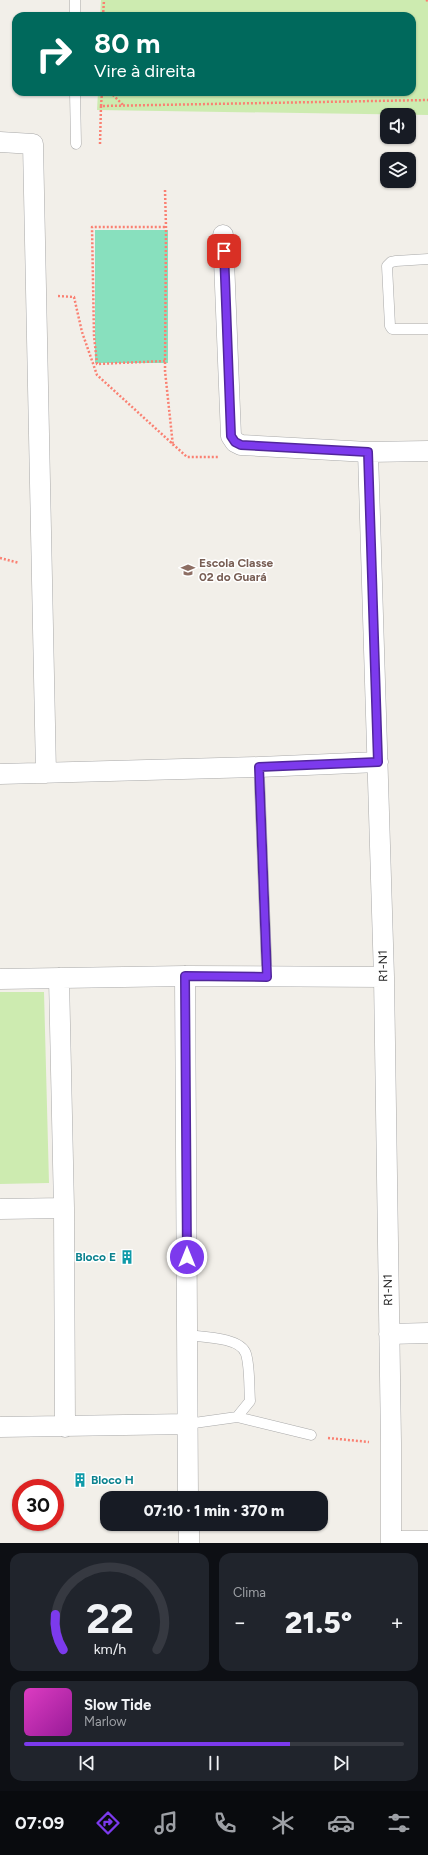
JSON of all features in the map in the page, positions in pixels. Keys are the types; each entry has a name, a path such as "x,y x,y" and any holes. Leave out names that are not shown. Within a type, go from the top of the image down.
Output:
{"street":[{"path":"1,141 33,144 46,773"},
{"path":"223,235 231,436 235,442 241,445 368,452 428,452"},
{"name":"R1-N1","path":"368,452 384,977 391,1442 391,1542"},
{"path":"0,774 259,767 378,762"},
{"path":"0,979 185,976 384,977"},
{"path":"185,976 188,1491"},
{"path":"59,978 64,1208 65,1426"},
{"path":"0,1209 64,1208"},
{"path":"389,1334 428,1333"},
{"path":"0,1427 187,1424"},
{"path":"189,1531 189,1543"},
{"path":"391,1542 428,1541"}],"lane":[{"path":"75,0 75,12"},
{"path":"75,96 76,144"},
{"path":"428,259 396,261 391,262 388,266 390,326 392,329 428,329"},
{"path":"259,767 267,977"},
{"path":"187,1335 230,1341 238,1345 246,1354 250,1401 237,1417"},
{"path":"187,1424 237,1417 311,1435"}],"path":[{"path":"103,12 104,0"},
{"path":"100,144 102,96"},
{"path":"114,96 124,106"},
{"path":"101,106 428,100"},
{"path":"165,190 166,361 173,446"},
{"path":"166,227 92,227 94,336 97,364 166,361"},
{"path":"37,295 74,297 82,332 97,375 173,446 187,457 223,457"},
{"path":"311,1435 354,1442 391,1442"}],"green space":[{"path":"101,0 426,0 428,1 428,115 416,115 416,108 380,108 380,114 97,110 98,96 416,96 416,12 100,12"},
{"path":"95,230 168,230 168,363 95,363"},
{"path":"0,992 44,992 49,1183 0,1184"}],"place":[{"name":"Escola Classe 02 do Guará","path":"188,570"},
{"name":"Bloco E","path":"127,1257"},
{"name":"Bloco H","path":"80,1480"}],"route":[{"path":"187,1257 185,976 267,977 259,767 378,762 368,452 241,445 235,442 231,436 224,251"}]}
